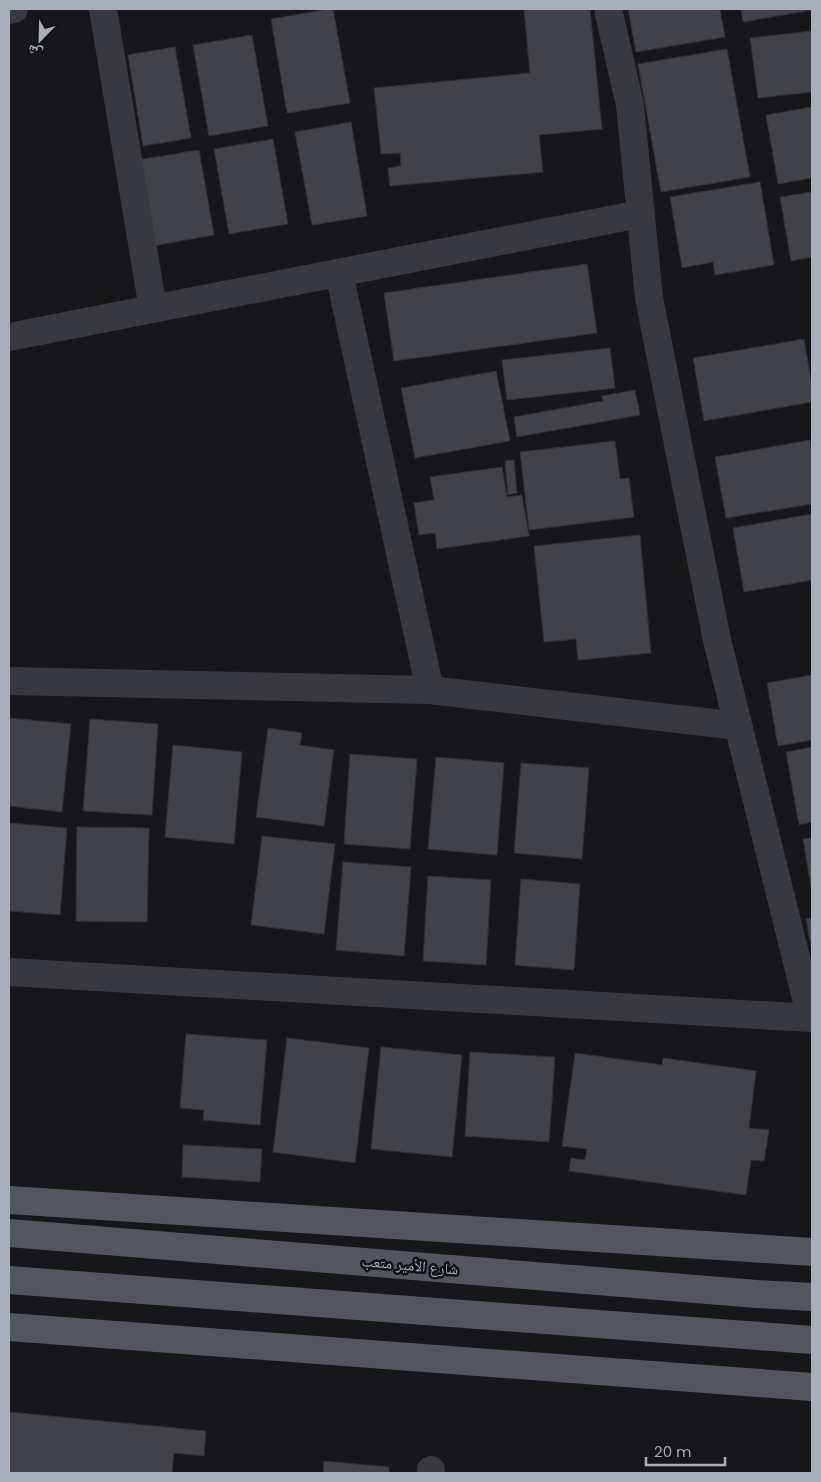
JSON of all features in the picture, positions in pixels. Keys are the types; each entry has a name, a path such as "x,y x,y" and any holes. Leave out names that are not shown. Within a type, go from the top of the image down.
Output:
{"main road":[{"path":"9,1200 812,1252"},
{"name":"شارع الأمير متعب","path":"9,1233 812,1297"},
{"path":"9,1280 812,1340"},
{"path":"9,1327 812,1387"}],"street":[{"path":"9,10 14,9"},
{"path":"103,9 153,309"},
{"path":"9,972 812,1018 717,640 649,298 630,105 608,9"},
{"path":"9,338 640,214"},
{"path":"339,273 430,690"},
{"path":"9,681 430,690 738,726"}],"building":[{"path":"333,9 350,103 287,113 271,19"},
{"path":"524,9 590,9 602,129 539,135 543,172 390,186 388,168 401,166 400,153 381,154 374,88 530,73"},
{"path":"628,9 720,9 725,37 636,52"},
{"path":"741,9 812,9 812,10 743,22"},
{"path":"812,31 812,92 758,98 750,38"},
{"path":"252,35 268,126 209,136 193,45"},
{"path":"175,47 191,138 143,146 128,55"},
{"path":"727,49 750,177 661,192 638,64"},
{"path":"812,107 812,178 778,184 766,115"},
{"path":"351,122 367,216 312,225 295,132"},
{"path":"273,139 288,224 229,234 214,149"},
{"path":"199,150 214,235 153,246 138,160"},
{"path":"760,182 774,265 715,275 713,262 682,268 670,197"},
{"path":"812,192 812,257 791,261 780,197"},
{"path":"587,264 597,333 394,361 384,293"},
{"path":"804,339 812,387 812,402 704,421 693,358"},
{"path":"610,348 615,388 507,400 502,360"},
{"path":"496,371 510,441 415,458 401,388"},
{"path":"635,390 640,415 517,437 514,417 603,401 602,396"},
{"path":"810,440 812,455 812,504 726,518 715,457"},
{"path":"615,441 620,479 629,478 634,517 529,530 520,452"},
{"path":"514,460 517,493 508,495 505,461"},
{"path":"502,467 507,497 522,495 529,536 437,549 435,533 419,535 414,503 434,500 430,477"},
{"path":"812,514 812,580 744,592 733,528"},
{"path":"640,535 651,653 578,660 576,639 544,642 534,546"},
{"path":"812,675 812,740 778,746 767,683"},
{"path":"9,718 71,724 62,812 9,806"},
{"path":"90,719 158,724 152,815 83,811"},
{"path":"268,728 302,733 300,745 334,750 324,826 256,817"},
{"path":"173,745 242,752 234,844 165,837"},
{"path":"812,747 812,822 799,825 786,752"},
{"path":"350,754 417,759 410,849 344,844"},
{"path":"436,757 504,763 497,855 428,849"},
{"path":"521,763 589,768 582,859 514,853"},
{"path":"9,823 67,828 60,915 9,911"},
{"path":"77,827 149,828 147,922 76,921"},
{"path":"262,836 335,844 324,934 251,925"},
{"path":"812,838 812,893 803,839"},
{"path":"343,862 411,867 404,956 336,950"},
{"path":"428,876 491,880 486,965 423,961"},
{"path":"521,879 580,884 574,970 515,965"},
{"path":"812,918 812,951 806,919"},
{"path":"186,1034 267,1040 260,1125 203,1120 204,1110 180,1108"},
{"path":"287,1038 369,1048 355,1163 273,1152"},
{"path":"381,1047 462,1055 452,1157 371,1149"},
{"path":"470,1052 555,1057 549,1142 465,1136"},
{"path":"575,1053 662,1065 663,1058 756,1071 749,1128 769,1130 764,1161 751,1160 746,1195 569,1171 571,1158 585,1160 587,1149 562,1146"},
{"path":"183,1145 262,1149 260,1182 182,1177"},
{"path":"9,1412 206,1431 204,1456 174,1453 172,1473 9,1473"},
{"path":"324,1461 389,1467 389,1473 323,1473"}]}
